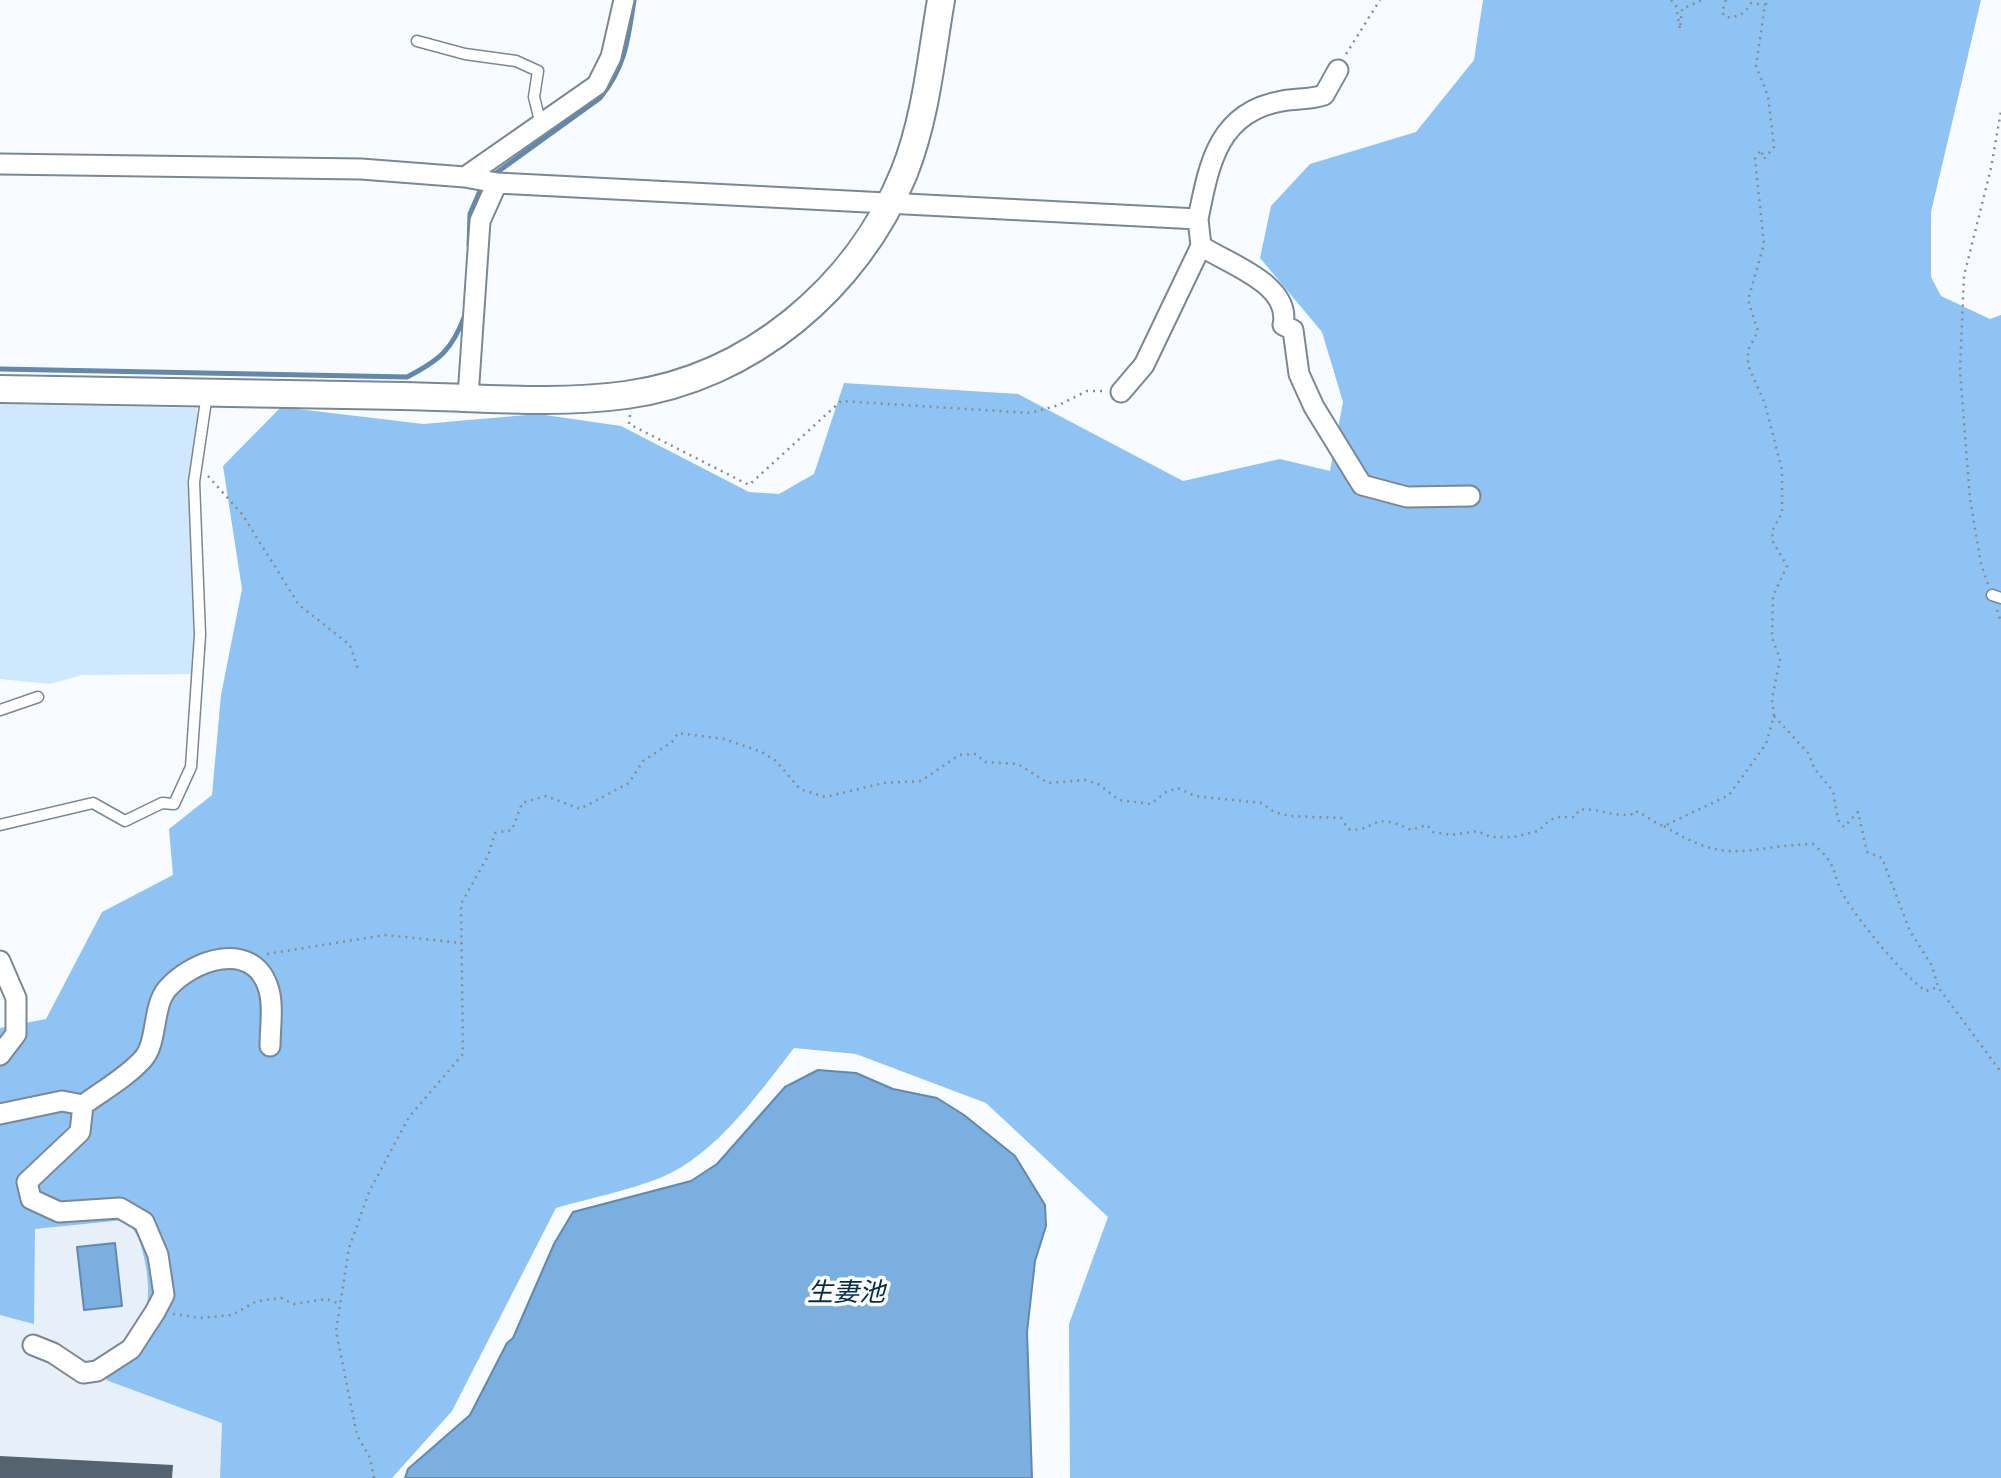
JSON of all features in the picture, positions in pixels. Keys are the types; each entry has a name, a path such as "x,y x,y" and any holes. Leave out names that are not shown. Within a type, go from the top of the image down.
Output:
{"street":[{"path":"465,177 597,85 611,57 624,0"},
{"path":"0,389 531,400 627,394 683,381 735,360 778,334 833,285 858,254 890,202 904,172 923,106 941,0"},
{"path":"1121,392 1144,365 1201,246 1198,219 1210,160 1247,111 1283,101 1308,100 1324,95 1338,70"},
{"path":"0,164 360,169 465,177 497,183 1198,219"},
{"path":"468,397 480,221 497,183"},
{"path":"1201,246 1262,281 1276,295 1285,316 1282,333 1293,330 1299,374 1314,407 1362,485 1407,497 1470,496"},
{"path":"33,1345 83,1373 97,1371 131,1349 164,1295 158,1255 144,1222 120,1208 59,1212 31,1199 27,1182 80,1132 83,1105 144,1058 166,990 198,966 227,957 243,958 263,976 269,989 270,1046"},
{"path":"0,961 16,999 16,1034 0,1055"},
{"path":"0,1114 62,1101 83,1105"}],"lane":[{"path":"417,41 465,54 516,61 538,71 534,97 541,125"},
{"path":"0,825 93,803 125,821 162,803 174,804 185,785 191,767 200,635 194,482 207,392"},
{"path":"0,710 37,697"}],"path":[{"path":"1338,70 1380,0"},
{"path":"1671,0 1676,6 1680,29 1682,9 1702,0"},
{"path":"1726,0 1722,12 1725,16 1733,17 1746,11 1751,3 1765,5"},
{"path":"1664,826 1729,795 1766,744 1774,716 1772,699 1780,659 1772,638 1773,596 1787,566 1773,542 1772,531 1782,513 1782,470 1765,404 1748,365 1748,350 1758,331 1748,300 1749,286 1764,244 1755,159 1760,150 1764,159 1774,147 1768,96 1756,66 1765,5 1770,0"},
{"path":"1996,597 1981,565 1970,499 1959,370 1964,276 1977,215 1991,168 2001,111"},
{"path":"631,405 629,424 749,485 841,401 1030,413 1059,405 1087,391 1121,392"},
{"path":"198,461 242,514 299,606 350,645 358,670"},
{"path":"1774,716 1809,754 1814,768 1833,790 1838,820 1844,827 1858,812 1867,852 1882,858 1910,931 1931,966 1938,987 2001,1072"},
{"path":"374,1478 370,1458 357,1435 336,1331 349,1248 369,1192 409,1117 463,1054 461,904 488,856 495,834 512,830 522,803 546,796 580,810 629,783 643,761 672,742 678,733 724,739 762,752 776,761 800,789 825,797 884,783 921,780 959,755 976,754 985,762 1018,764 1048,783 1086,780 1098,784 1119,800 1151,804 1166,792 1178,788 1195,796 1262,803 1274,812 1290,816 1341,818 1348,829 1359,831 1378,821 1388,820 1411,830 1427,825 1433,832 1444,834 1477,831 1491,838 1514,837 1538,831 1550,820 1575,817 1578,810 1586,809 1620,816 1632,814 1634,811 1647,814 1655,824 1664,826 1689,841 1723,852 1753,852 1813,844 1832,861 1843,895 1857,916 1910,981 1926,991 1938,987"},
{"path":"243,958 385,936 462,943"},
{"path":"155,1312 200,1318 232,1315 257,1301 281,1298 294,1304 326,1299 341,1304"}],"shaded area":[{"path":"1483,0 1981,0 1931,212 1931,277 1941,296 1990,319 2001,315 2001,1478 1070,1478 1069,1324 1108,1217 986,1103 856,1054 794,1048 734,1122 699,1155 680,1168 647,1183 556,1208 452,1411 392,1478 220,1478 222,1423 106,1380 141,1325 148,1298 148,1281 141,1244 124,1220 35,1229 34,1324 0,1315 0,1028 46,1019 102,912 173,875 169,829 212,795 221,695 242,589 223,466 281,407 423,424 538,414 621,426 749,492 779,494 814,474 844,383 1018,394 1183,481 1280,459 1330,471 1343,402 1322,332 1260,258 1271,206 1310,164 1416,132 1474,60"},
{"path":"0,404 197,408 199,431 192,467 189,520 203,609 202,674 82,675 50,684 0,679"},
{"path":"124,1220 140,1238 150,1289 149,1309 222,1423 220,1478 0,1478 0,1315 34,1323 34,1229"}],"water":[{"name":"生妻池","path":"818,1070 856,1073 893,1089 937,1098 964,1115 1015,1156 1045,1205 1046,1226 1035,1261 1027,1332 1032,1478 405,1478 408,1469 470,1415 507,1343 513,1338 554,1244 573,1212 691,1181 717,1164 785,1087"},
{"path":"115,1243 122,1306 84,1310 77,1247"}],"building":[{"path":"0,1456 173,1465 172,1478 0,1478"}],"waterway":[{"path":"496,173 600,98 621,63 634,0"},
{"path":"469,246 470,214 480,191"},
{"path":"0,369 407,377 444,353 465,315"}]}
